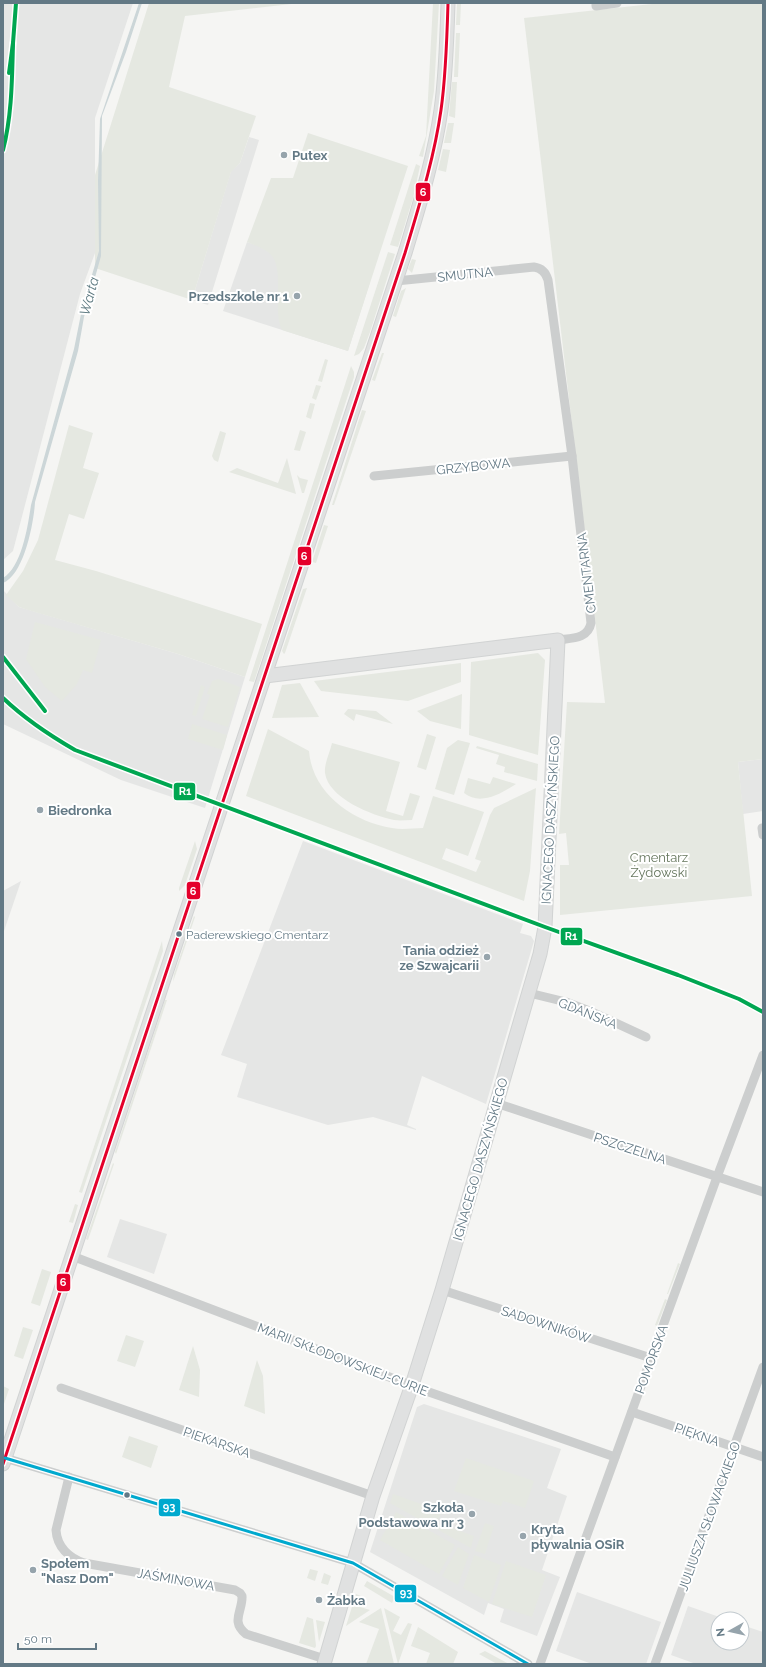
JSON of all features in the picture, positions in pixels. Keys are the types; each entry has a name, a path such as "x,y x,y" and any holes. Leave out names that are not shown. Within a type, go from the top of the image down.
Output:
{"main road":[{"path":"4,1461 396,281 422,197 437,132 443,86 448,3"},
{"name":"CMENTARNA","path":"264,676 558,640"},
{"name":"IGNACEGO DASZYŃSKIEGO","path":"325,1661 373,1496 412,1385 442,1290 540,954 545,927 558,640"}],"street":[{"path":"596,4 617,3"},
{"name":"SMUTNA","path":"396,281 534,267"},
{"name":"CMENTARNA","path":"534,267 543,270 548,280 572,456 591,623 590,630 585,635 558,640"},
{"name":"GRZYBOWA","path":"374,476 572,456"},
{"name":"GDAŃSKA","path":"529,993 566,1002 592,1012 646,1037"},
{"name":"POMORSKA","path":"540,1664 717,1177 763,1055"},
{"name":"PSZCZELNA","path":"496,1103 763,1192"},
{"name":"MARII SKŁODOWSKIEJ-CURIE","path":"72,1256 412,1385 615,1457"},
{"name":"SADOWNIKÓW","path":"442,1290 651,1358"},
{"name":"JULIUSZA SŁOWACKIEGO","path":"655,1664 763,1367"},
{"name":"PIEKARSKA","path":"61,1388 373,1496"},
{"name":"PIĘKNA","path":"632,1412 763,1457"},
{"path":"4,1461 69,1477 353,1563 528,1664"},
{"name":"JAŚMINOWA","path":"69,1477 56,1530 56,1538 64,1551 76,1560 84,1563 235,1590 242,1596 238,1622 239,1627 246,1634 325,1661"}],"shaded area":[{"path":"3,3 133,3 95,118 95,253 80,294 13,551 3,560"},
{"path":"249,137 259,140 208,305 192,300 231,171 240,163"},
{"name":"Przedszkole nr 1","path":"247,242 370,282 348,351 223,311"},
{"path":"3,590 19,607 178,654 245,677 205,808 121,780 3,724"},
{"path":"763,759 763,811 743,814 738,762"},
{"path":"303,841 523,924 520,933 531,936 534,941 486,1104 422,1076 407,1125 416,1130 373,1117 328,1125 237,1097 247,1064 221,1055"},
{"path":"21,881 3,934 3,891"},
{"path":"120,1219 167,1234 154,1274 107,1257"},
{"name":"Szkoła Podstawowa nr 3","path":"424,1404 561,1449 547,1488 567,1496 542,1570 560,1577 537,1636 500,1622 504,1609 488,1603 484,1615 370,1552 417,1407"},
{"path":"577,1592 661,1622 646,1664 592,1664 556,1651"},
{"path":"688,1606 710,1614 710,1651 750,1651 750,1628 763,1632 763,1664 696,1664 671,1655"}],"green space":[{"path":"149,3 300,3 185,16 169,87 256,116 240,163 231,172 192,300 95,268 95,175"},
{"path":"433,3 439,3 434,91 423,157 419,156 426,136"},
{"path":"457,3 461,3 460,25 456,25"},
{"name":"Cmentarz Żydowski","path":"661,3 763,3 763,759 738,762 752,896 560,915 560,865 569,865 566,833 559,834 567,702 605,703 524,18"},
{"path":"456,33 460,33 458,77 454,77"},
{"path":"452,82 457,82 455,118 449,116"},
{"path":"448,123 454,123 451,143 444,143"},
{"path":"308,133 408,166 348,351 282,330 279,322 278,280 275,261 266,251 247,242 271,178 293,178"},
{"path":"443,149 450,150 446,172 438,170"},
{"path":"416,164 420,166 413,198 398,247 390,245"},
{"path":"388,252 395,254 370,332 364,348 359,354 354,356"},
{"path":"412,259 416,260 412,273 408,269"},
{"path":"406,288 396,317 393,316 401,291"},
{"path":"382,353 384,353 375,381 372,380"},
{"path":"325,359 328,360 322,382 318,381"},
{"path":"351,366 354,372 354,377 254,682 249,681"},
{"path":"316,385 321,386 316,400 312,398"},
{"path":"310,403 315,404 311,419 306,417"},
{"path":"362,410 366,411 334,505 332,505"},
{"path":"69,425 93,433 83,468 99,473 84,519 69,514 55,560 96,571 262,624 245,677 178,654 19,607 6,595 23,571 38,540"},
{"path":"300,430 306,432 300,451 294,450"},
{"path":"220,431 226,433 218,462 214,460 212,456"},
{"path":"287,458 296,494 229,472 237,468 278,483"},
{"path":"297,475 300,478 308,480 304,493 302,493"},
{"path":"324,525 328,526 316,563 312,562"},
{"path":"307,588 284,654 282,651 303,589"},
{"path":"35,622 101,640 92,673 83,670 77,684 62,701 45,687 26,659"},
{"path":"538,653 545,660 538,755 469,735 471,662"},
{"path":"461,663 461,682 408,701 321,691 314,681"},
{"path":"218,679 240,687 228,727 202,719 210,695 207,694 212,681"},
{"path":"300,683 319,717 272,718 282,685"},
{"path":"201,685 205,687 196,716 192,715"},
{"path":"462,694 461,729 430,721 417,711"},
{"path":"348,709 376,711 393,724 356,714 354,721 344,714"},
{"path":"192,724 227,735 223,750 188,739"},
{"path":"268,729 309,751 312,766 318,780 326,792 349,812 377,825 396,829 423,828 433,796 484,812 468,856 446,848 442,859 476,872 481,861 475,859 490,815 494,808 536,788 530,871 524,901 246,796"},
{"path":"427,734 436,737 426,770 417,767"},
{"path":"458,740 470,743 454,795 435,789 447,748"},
{"path":"332,743 400,762 386,811 403,816 410,793 420,796 412,820 394,820 364,810 343,798 334,790 328,782 325,773 326,762"},
{"path":"477,746 538,764 537,781 504,772 505,767 496,764 499,755 476,748"},
{"path":"493,777 516,784 497,795 484,799 470,797 464,793 468,778 490,784"},
{"path":"195,841 197,849 185,885 179,891 179,888"},
{"path":"194,916 195,917 173,982 174,974"},
{"path":"162,941 163,951 82,1193 79,1192"},
{"path":"165,1000 167,1000 116,1154 115,1152"},
{"path":"113,1163 114,1164 88,1240 86,1239"},
{"path":"75,1204 78,1205 73,1223 69,1222"},
{"path":"678,1263 680,1264 667,1294"},
{"path":"42,1269 51,1272 40,1306 31,1303"},
{"path":"665,1299 667,1300 657,1326 655,1325"},
{"path":"23,1327 33,1330 23,1359 14,1356"},
{"path":"126,1335 144,1341 135,1367 117,1361"},
{"path":"193,1346 200,1370 199,1397 179,1390"},
{"path":"257,1360 263,1376 265,1414 244,1406"},
{"path":"3,1386 9,1389 3,1407"},
{"path":"129,1436 158,1446 151,1468 122,1457"},
{"path":"466,1458 534,1481 525,1508 503,1501 501,1506 454,1491"},
{"path":"393,1494 441,1511 438,1523 474,1536 471,1548 390,1503"},
{"path":"396,1512 455,1545 439,1574 380,1540"},
{"path":"485,1523 494,1526 485,1554 475,1551"},
{"path":"458,1547 469,1554 458,1585 442,1576"},
{"path":"474,1555 501,1565 489,1602 463,1588"},
{"path":"506,1561 546,1575 532,1617 492,1604"},
{"path":"310,1569 318,1571 315,1581 307,1578"},
{"path":"324,1573 331,1576 328,1585 321,1583"},
{"path":"367,1581 395,1597 392,1603 364,1586"},
{"path":"356,1594 361,1596 357,1606 370,1610 346,1626"},
{"path":"381,1608 394,1664 366,1664 379,1629 359,1622"},
{"path":"384,1608 400,1617 393,1631 401,1635 408,1623 412,1624 398,1664"},
{"path":"307,1617 313,1619 315,1648 299,1643"},
{"path":"316,1620 325,1622 319,1642"},
{"path":"418,1627 458,1652 453,1664 426,1664 430,1653 411,1646"},
{"path":"485,1651 509,1664 497,1664 479,1654"}],"water":[{"name":"Warta","path":"139,3 142,3 126,52 102,116 101,256 84,317 78,351 35,502 30,534 17,570 3,583 3,578 10,573 15,565 23,545 31,505 74,349 82,309 99,251 98,181 100,119"}],"transit line":[{"name":"R1","path":"9,73 16,3"},
{"name":"6","path":"3,1464 405,253 426,182 438,128 443,97 448,3"},
{"name":"R1","path":"3,150 10,110 13,43"},
{"name":"R1","path":"3,657 45,711"},
{"name":"R1","path":"3,698 20,713 75,750 545,927 678,975 739,999 763,1012"},
{"name":"93","path":"5,1458 353,1563 528,1664"}],"place":[{"name":"Putex","path":"284,155"},
{"name":"Przedszkole nr 1","path":"297,296"},
{"name":"Biedronka","path":"40,810"},
{"name":"Paderewskiego Cmentarz","path":"179,934"},
{"name":"Tania odzież ze Szwajcarii","path":"487,957"},
{"name":"Szkoła Podstawowa nr 3","path":"472,1514"},
{"name":"Kryta pływalnia OSiR","path":"523,1536"},
{"name":"Społem \"Nasz Dom\"","path":"33,1570"},
{"name":"Żabka","path":"319,1600"}]}
